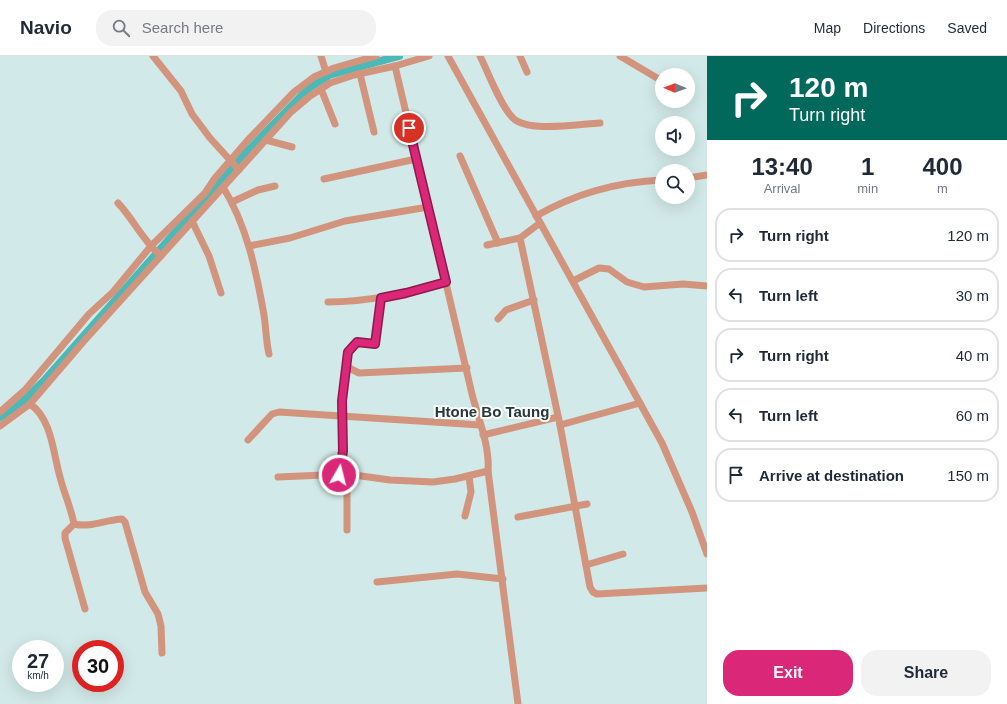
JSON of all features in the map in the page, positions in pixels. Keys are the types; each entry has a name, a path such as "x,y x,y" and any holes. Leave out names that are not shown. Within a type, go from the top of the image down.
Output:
{"street":[{"path":"153,56 181,92 192,114 210,138 235,165"},
{"path":"321,56 326,72"},
{"path":"0,412 25,390 89,314 156,251 192,221 224,187 247,141 294,92 314,77 376,56"},
{"path":"0,426 30,404 205,192 214,178 235,165 266,140 291,112 330,83 429,56"},
{"path":"448,56 662,442 692,512 707,554"},
{"path":"480,56 506,108 513,118 522,124 551,126 600,123"},
{"path":"520,56 527,72"},
{"path":"620,56 655,77"},
{"path":"395,66 480,425 488,434 488,471 518,704"},
{"path":"360,74 374,132"},
{"path":"321,89 335,124"},
{"path":"266,140 292,147"},
{"path":"460,156 498,243"},
{"path":"324,179 416,159"},
{"path":"695,177 707,175"},
{"path":"536,216 553,206 606,186 655,180"},
{"path":"232,202 258,190 275,186"},
{"path":"224,187 232,202 249,246 264,317 269,354"},
{"path":"118,203 134,221 156,251"},
{"path":"249,246 290,238 345,221 428,208"},
{"path":"192,221 210,256 221,293"},
{"path":"487,245 520,238 540,223"},
{"path":"520,238 560,425 590,587 593,592 597,594 707,588"},
{"path":"573,281 599,268 609,269 627,282 644,287 683,284 707,286"},
{"path":"328,302 381,298 446,282"},
{"path":"348,530 343,475 344,416 342,401 348,352 357,342 375,344 381,298"},
{"path":"498,319 506,310 534,300"},
{"path":"347,367 359,373 467,368"},
{"path":"560,425 640,403"},
{"path":"30,404 41,415 46,426 71,509 74,524"},
{"path":"248,440 272,414 279,412 480,425"},
{"path":"488,434 558,417"},
{"path":"278,477 343,475 390,480 433,482 488,471"},
{"path":"465,516 471,492 469,476"},
{"path":"518,517 586,504"},
{"path":"74,524 80,526 95,525 110,520 122,519 125,522 145,592 158,614 162,626 162,653"},
{"path":"74,524 65,533 65,538 85,609"},
{"path":"586,565 623,554"},
{"path":"378,582 457,574 503,579"}],"waterway":[{"path":"0,417 17,407 44,381 240,159 310,87 329,75 399,56"}],"district":[{"name":"Htone Bo Taung","path":"492,411"}],"route":[{"path":"339,475 343,451 344,416 342,401 348,352 357,342 375,344 381,298 446,282 409,128"}]}
